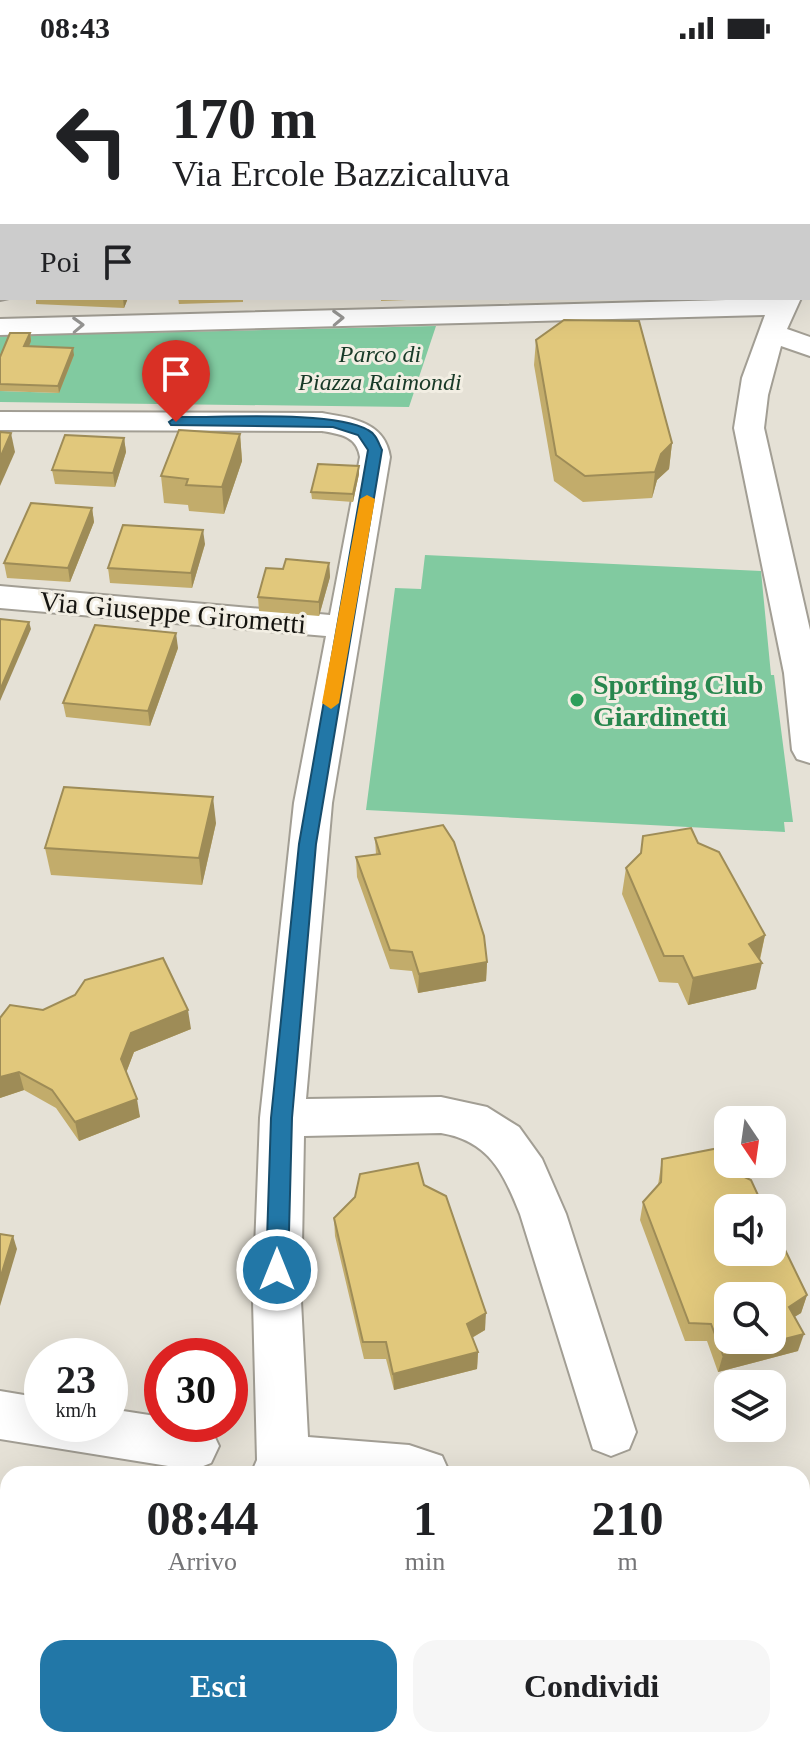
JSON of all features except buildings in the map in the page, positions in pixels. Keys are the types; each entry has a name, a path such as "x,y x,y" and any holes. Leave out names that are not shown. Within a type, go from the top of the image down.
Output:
{"street":[{"path":"0,327 781,312"},
{"path":"781,312 810,347"},
{"path":"781,312 753,394 749,428 806,674 810,750"},
{"path":"0,421 322,422 345,424 363,432 373,444 375,457 320,760 308,844 282,1118 277,1285 280,1466"},
{"name":"Via Giuseppe Girometti","path":"0,597 346,627"},
{"path":"282,1118 450,1116 471,1120 503,1140 526,1173 543,1214 611,1432"},
{"path":"0,1415 24,1419"},
{"path":"128,1436 193,1446"}],"green space":[{"name":"Parco di Piazza Raimondi","path":"436,326 409,407 0,402 0,391 59,393 0,368 0,336"},
{"name":"Sporting Club Giardinetti","path":"425,555 761,571 771,675 774,675 793,822 784,822 785,832 366,810 395,588 421,589"}],"slow traffic":[{"path":"331,703 367,499"}],"place":[{"name":"Sporting Club Giardinetti","path":"577,700"}],"route":[{"path":"176,422 345,424 370,438 375,450 308,844 282,1118 277,1270"}]}
